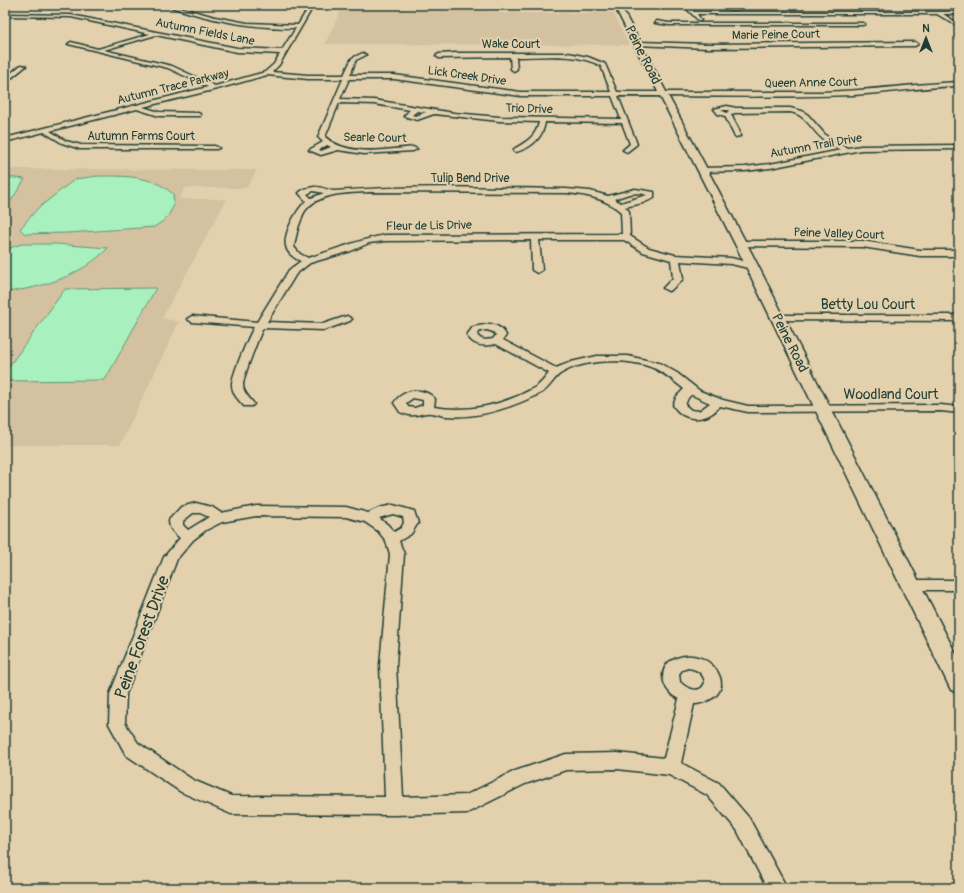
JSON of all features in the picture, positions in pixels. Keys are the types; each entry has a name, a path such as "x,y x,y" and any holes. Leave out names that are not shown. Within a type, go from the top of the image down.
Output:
{"street":[{"path":"267,73 276,65 312,5"},
{"name":"Peine Road","path":"617,5 743,248 776,318 823,409 959,683"},
{"path":"680,5 688,6 702,24"},
{"path":"173,6 198,14 239,23 270,26 299,26"},
{"path":"748,8 753,13"},
{"path":"806,8 812,13"},
{"path":"864,8 871,13"},
{"path":"694,13 959,13"},
{"path":"938,13 959,26"},
{"name":"Autumn Fields Lane","path":"5,15 71,16 237,50 283,52"},
{"path":"657,22 669,24 863,24"},
{"path":"98,50 156,33"},
{"path":"71,44 170,67 215,88"},
{"name":"Marie Peine Court","path":"638,44 708,46 915,44"},
{"name":"Wake Court","path":"439,56 456,54 568,55 594,57 603,64 634,144 627,150"},
{"name":"Searle Court","path":"363,55 354,59 321,137 326,143 337,148 356,151 392,152 413,149"},
{"path":"513,55 514,69"},
{"path":"594,57 601,57"},
{"path":"5,81 23,66"},
{"name":"Lick Creek Drive","path":"267,73 292,76 394,77 476,90 511,93 664,95"},
{"name":"Autumn Trace Parkway","path":"5,140 215,88 267,73"},
{"name":"Queen Anne Court","path":"664,95 848,94 931,85 959,84"},
{"name":"Trio Drive","path":"337,101 374,102 433,112 499,119 542,121 625,121"},
{"path":"138,107 145,112 167,115 198,115"},
{"name":"Trio Drive","path":"415,109 407,116 417,118 433,112"},
{"path":"737,136 736,130 728,115 720,113 717,109 790,110 803,114 826,139 846,150"},
{"path":"728,115 735,110"},
{"path":"516,150 533,141 541,132 542,121"},
{"name":"Autumn Farms Court","path":"46,131 64,142 80,147 215,148"},
{"name":"Searle Court","path":"326,143 313,150 321,153 337,148"},
{"name":"Autumn Trail Drive","path":"702,170 745,169 770,166 846,150 876,148 959,147"},
{"name":"Tulip Bend Drive","path":"331,194 322,189 308,189 303,193 306,198 311,201 331,194 370,190 566,191 588,193 608,199 620,206"},
{"path":"608,199 618,195 640,191 651,194 648,198 641,201 620,206"},
{"path":"307,261 297,256 290,247 290,239 301,210 311,201"},
{"path":"620,206 625,211 626,237 646,250 675,258 698,258 731,261 752,266"},
{"name":"Fleur de Lis Drive","path":"248,404 240,395 237,385 253,337 292,272 307,261 348,249 367,241 385,238 626,237"},
{"path":"535,238 537,270"},
{"name":"Peine Valley Court","path":"743,248 862,244 920,253 959,253"},
{"path":"698,258 729,255 743,248"},
{"path":"668,288 678,279 675,258"},
{"name":"Betty Lou Court","path":"776,318 959,318"},
{"path":"192,319 260,325 324,327 347,319"},
{"path":"426,409 448,412 471,412 507,404 539,390 556,372 496,341"},
{"name":"Woodland Court","path":"556,372 574,364 597,359 628,359 665,370 696,393 717,402 748,409 941,408 959,410"},
{"path":"691,388 683,396 679,405 681,409 686,412 701,415 706,413 717,402"},
{"path":"188,537 176,527 176,520 181,512 195,508 207,510 219,518"},
{"path":"369,518 384,510 400,510 409,514 411,523 406,531 392,539 397,554 388,665 392,730 394,806"},
{"name":"Peine Forest Drive","path":"392,539 383,528 369,518 346,512 256,511 219,518 201,527 188,537 171,557 118,694 117,724 132,749 187,786 232,805 394,806 467,804 521,777 566,762 617,761 671,766 713,789 743,824 777,888"},
{"path":"911,585 959,585"},
{"path":"671,766 688,696"}],"shaded area":[{"path":"341,10 479,11 503,13 613,13 629,45 325,44"},
{"path":"5,169 257,170 247,188 185,188 179,199 227,199 162,318 179,322 120,445 5,445"}],"green space":[{"path":"98,176 137,178 156,183 173,194 174,205 168,216 154,227 68,233 25,234 20,229 37,209 75,179"},
{"path":"5,177 25,179 5,210"},
{"path":"21,244 56,244 108,248 86,266 61,279 47,284 5,292 5,253 10,248"},
{"path":"156,288 105,380 5,381 5,372 65,289"}]}
